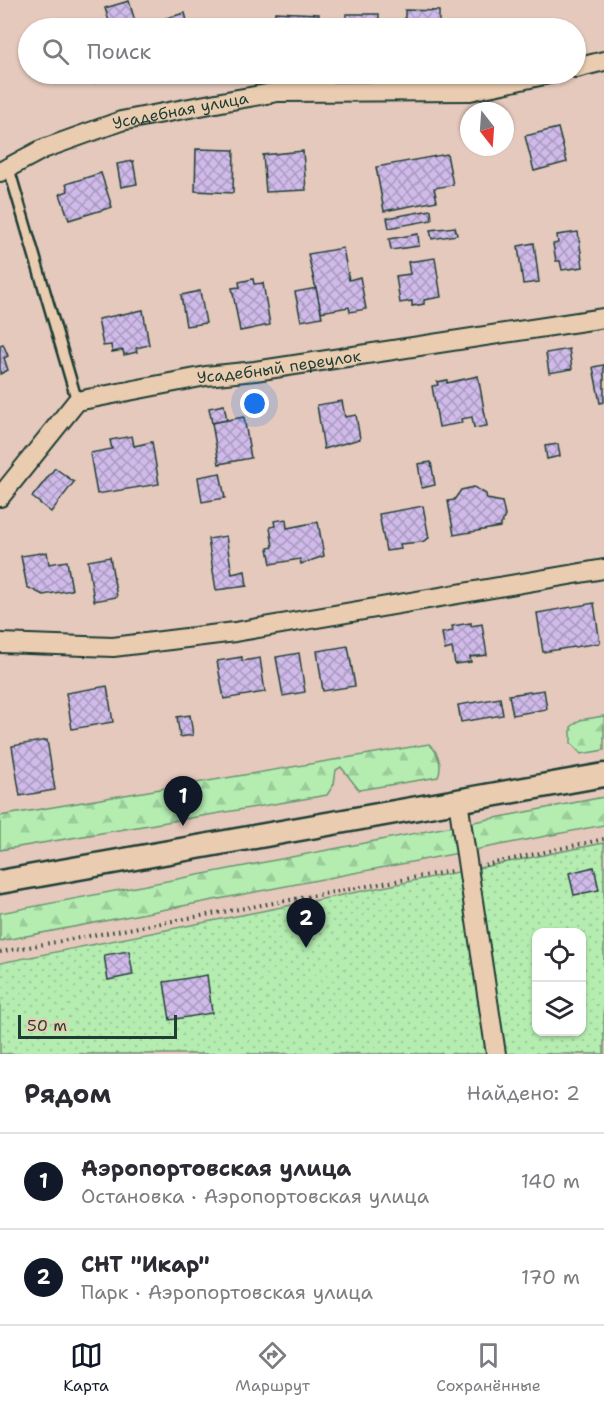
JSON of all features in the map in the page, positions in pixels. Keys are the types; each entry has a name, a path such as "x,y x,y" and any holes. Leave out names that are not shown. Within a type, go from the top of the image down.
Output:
{"street":[{"path":"586,66 604,61"},
{"name":"Усадебная улица","path":"4,171 43,149 121,121 243,98 278,92 328,90 470,91 503,84"},
{"name":"Усадебный переулок","path":"77,401 206,376 255,371 604,318"},
{"path":"0,497 77,401"},
{"path":"0,644 113,647 224,633 604,569"},
{"path":"0,882 604,775"},
{"path":"458,801 496,1054"}],"lane":[{"path":"4,171 77,401"}],"path":[{"path":"0,952 469,868 604,839"}],"green space":[{"path":"604,716 604,750 581,754 571,743 571,727 580,720"},
{"path":"429,744 439,759 438,777 359,790 341,767 336,770 334,784 327,795 0,850 0,816"},
{"path":"604,797 604,825 0,941 0,913"},
{"path":"604,843 604,1054 0,1054 0,963"}],"building":[{"path":"129,1 134,18 108,18 105,8"},
{"path":"405,10 439,11 439,18 405,18"},
{"path":"275,12 319,14 319,18 275,18"},
{"path":"185,13 186,18 166,18"},
{"path":"346,14 379,14 379,18 346,18"},
{"path":"558,128 567,162 534,171 525,136"},
{"path":"196,149 234,150 233,193 195,191"},
{"path":"303,151 306,190 266,192 263,155"},
{"path":"447,154 453,185 434,188 437,201 384,211 376,167"},
{"path":"133,161 137,184 121,187 117,164"},
{"path":"101,173 112,207 69,220 60,194 68,191 66,184"},
{"path":"431,210 432,220 389,228 387,218"},
{"path":"455,227 457,235 432,239 430,230"},
{"path":"578,232 583,267 562,270 560,261 556,261 553,244 558,243 557,235"},
{"path":"418,234 419,246 391,250 389,239"},
{"path":"534,243 539,282 523,284 518,246"},
{"path":"343,248 349,280 360,277 366,309 350,312 349,307 321,312 308,254"},
{"path":"435,258 441,297 424,300 424,304 412,306 412,301 400,303 396,276 410,274 408,262"},
{"path":"253,279 254,284 263,283 270,325 240,331 232,288 240,287 239,282"},
{"path":"316,288 322,317 301,321 295,292"},
{"path":"200,291 206,323 186,326 181,295"},
{"path":"143,310 149,345 136,348 137,352 124,355 123,350 112,352 111,345 103,346 98,319"},
{"path":"3,344 8,356 4,358 8,370 0,374 0,345"},
{"path":"569,349 572,369 549,373 546,353"},
{"path":"604,365 604,402 600,403 593,367"},
{"path":"478,376 487,426 474,428 472,417 461,419 462,423 439,427 432,386 438,385 437,382 447,380 447,383"},
{"path":"342,401 345,417 356,415 360,439 324,449 317,405"},
{"path":"224,405 227,420 212,423 209,408"},
{"path":"244,417 251,458 219,464 212,423"},
{"path":"132,436 134,446 152,442 159,484 97,494 90,453 112,449 110,440"},
{"path":"558,444 560,456 547,459 545,446"},
{"path":"431,462 435,485 422,488 418,464"},
{"path":"55,468 74,482 51,512 32,497"},
{"path":"220,473 225,498 202,502 198,477"},
{"path":"474,487 486,494 487,499 502,502 505,516 500,527 454,535 448,501 454,500 461,490"},
{"path":"423,506 429,538 422,542 400,544 401,549 386,551 379,514"},
{"path":"286,519 287,528 318,522 324,556 301,564 300,559 271,564 268,548 273,547 270,527 275,526 274,521"},
{"path":"226,536 232,574 245,571 247,586 216,590 208,539"},
{"path":"47,552 49,564 67,561 72,590 43,595 27,587 21,556"},
{"path":"110,557 117,597 94,601 88,561"},
{"path":"594,603 600,643 543,652 537,613"},
{"path":"471,623 471,626 482,624 487,655 470,657 471,662 455,664 452,648 445,650 442,633 453,631 452,626"},
{"path":"348,646 355,686 323,691 317,651"},
{"path":"299,653 305,692 283,696 276,657"},
{"path":"242,657 242,661 260,658 265,692 224,699 217,661"},
{"path":"107,686 113,722 72,729 66,693"},
{"path":"544,690 547,709 513,715 509,695"},
{"path":"500,698 503,715 461,722 458,705"},
{"path":"190,715 193,735 180,737 177,717"},
{"path":"47,740 55,790 20,796 12,746"},
{"path":"594,867 599,890 574,895 569,873"},
{"path":"129,951 133,975 108,980 104,955"},
{"path":"207,975 212,1013 170,1020 164,982"}],"place":[{"name":"Аэропортовская улица","path":"183,826"},
{"name":"СНТ \"Икар\"","path":"306,948"}]}
